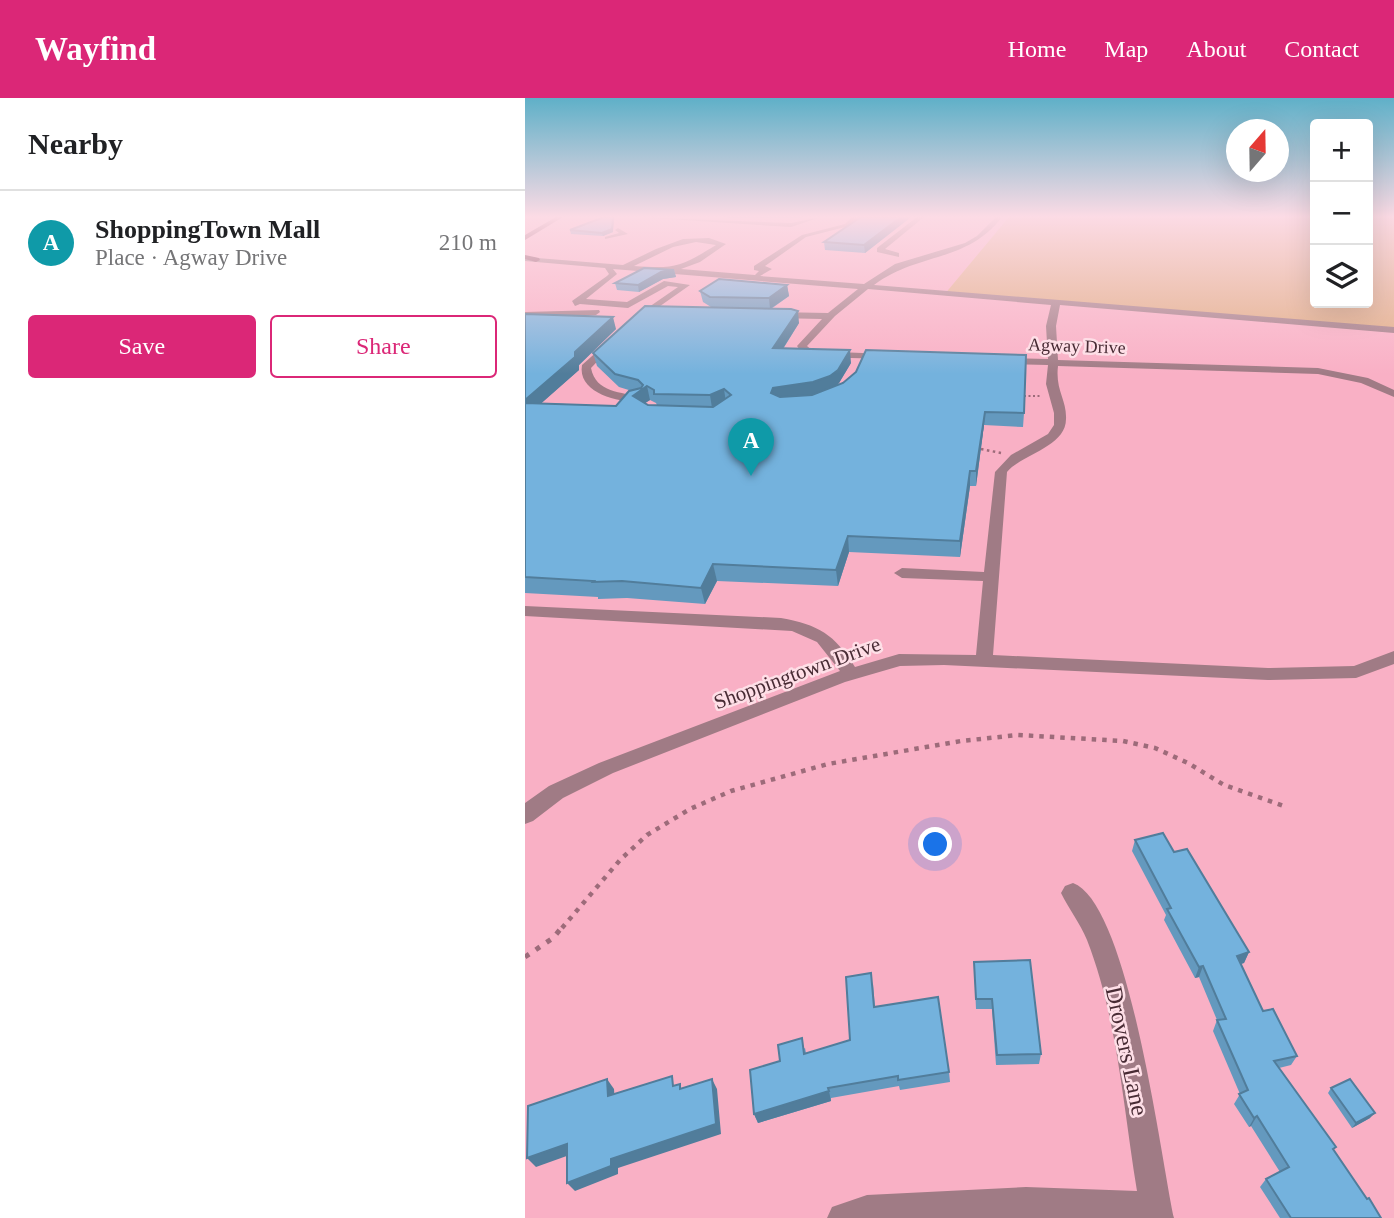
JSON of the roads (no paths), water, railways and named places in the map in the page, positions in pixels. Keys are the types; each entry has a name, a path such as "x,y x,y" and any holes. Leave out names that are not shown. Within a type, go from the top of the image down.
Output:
{"street":[{"path":"565,313 613,274 610,269"},
{"path":"637,269 743,279 762,277 864,289 1394,330"},
{"path":"668,272 675,269"},
{"path":"762,277 768,269"},
{"path":"892,269 831,316 802,346 804,351 859,361 901,358"},
{"path":"580,301 628,305 667,283 686,285 644,312 626,328"},
{"path":"984,661 1001,472 1017,454 1052,436 1060,423 1061,414 1050,383 1053,363 1049,331 1056,303"},
{"path":"779,307 769,315 831,316"},
{"path":"525,315 663,313"},
{"path":"618,337 586,367 588,378 596,388 638,399"},
{"name":"Agway Drive","path":"990,361 1318,371 1364,380 1394,394"},
{"path":"902,573 992,577"},
{"path":"525,611 781,623 808,627 831,643 851,674"},
{"name":"Shoppingtown Drive","path":"525,815 555,792 606,768 851,674 899,660 984,661 1268,674 1356,672 1394,657"},
{"name":"Drovers Lane","path":"1073,892 1089,914 1100,937 1127,1031 1156,1213"},
{"path":"843,1218 867,1211 1026,1203 1156,1213"}],"place":[{"name":"ShoppingTown Mall","path":"751,476"}]}
